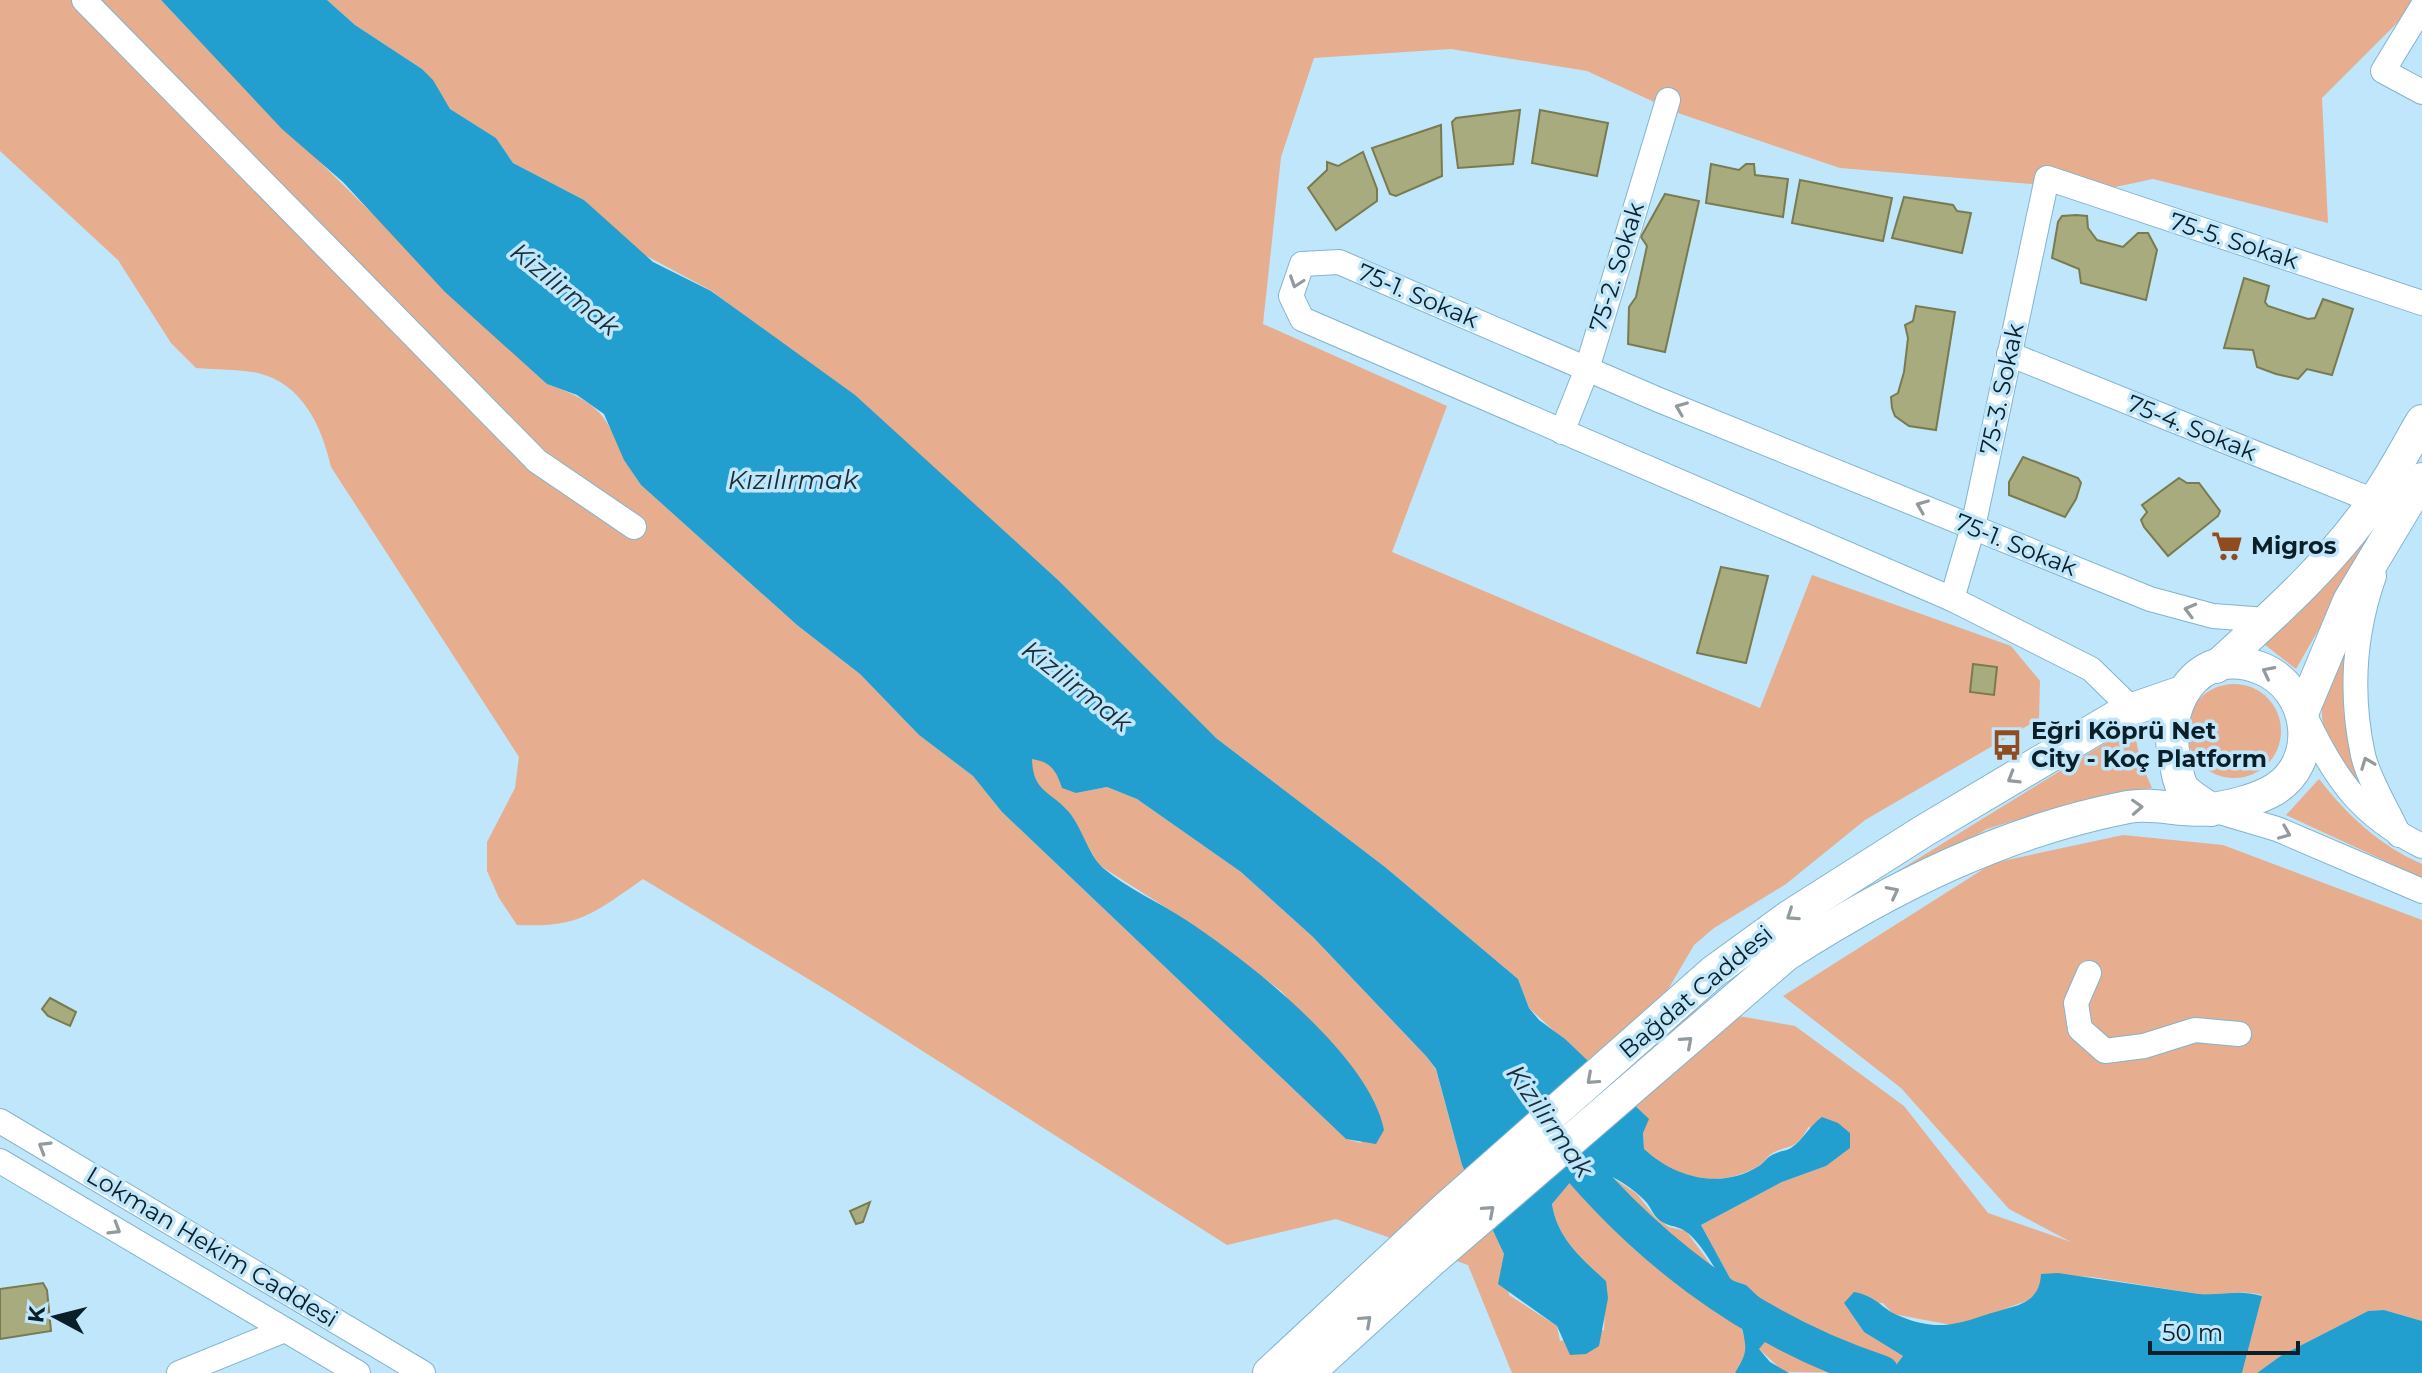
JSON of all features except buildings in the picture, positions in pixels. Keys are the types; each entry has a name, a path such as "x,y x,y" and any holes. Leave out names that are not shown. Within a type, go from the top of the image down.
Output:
{"main road":[{"path":"2303,711 2422,421"},
{"path":"2216,667 2237,663 2268,671 2293,692 2303,711 2306,734 2301,758 2288,778 2270,792 2211,810 2182,787 2173,755 2169,733 2172,712 2182,692 2197,677 2216,667 2267,620 2338,546 2383,514 2422,479"},
{"name":"Bağdat Caddesi","path":"1269,1373 1385,1264 1713,972 1790,916 1922,832 2133,710 2182,692"},
{"name":"Bağdat Caddesi","path":"1308,1373 1430,1262 1786,955 1845,917 1967,855 2060,822 2132,806 2211,810"}],"street":[{"path":"84,0 537,461 634,527"},
{"path":"2422,7 2383,71 2422,92"},
{"name":"75-2. Sokak","path":"1562,432 1587,369 1668,100"},
{"name":"75-5. Sokak","path":"2047,178 2422,303"},
{"name":"75-3. Sokak","path":"1952,599 1973,527 2047,178"},
{"name":"75-1. Sokak","path":"2133,710 2091,669 1952,599 1302,319 1291,296 1302,264 1339,262 1587,369 2150,599 2213,616 2267,620"},
{"name":"75-4. Sokak","path":"2009,354 2383,514"},
{"path":"2383,514 2356,646 2355,683 2363,757 2399,835"},
{"path":"2303,711 2329,767 2359,803 2399,835 2422,846"},
{"path":"2211,810 2277,829 2422,891"},
{"path":"2089,973 2076,1003 2080,1029 2105,1051 2144,1046 2195,1030 2239,1034"},
{"name":"Lokman Hekim Caddesi","path":"0,1121 423,1373"},
{"name":"Lokman Hekim Caddesi","path":"0,1161 358,1373"},
{"path":"179,1373 285,1330"}],"shaded area":[{"path":"0,0 161,0 304,146 547,384 571,393 599,412 641,485 797,625 860,674 919,735 973,776 1002,812 1346,1139 1361,1143 1374,1101 1356,1073 1281,991 1187,921 1099,865 1067,810 1042,790 1032,776 1032,758 1047,761 1076,793 1107,787 1137,799 1241,872 1313,937 1436,1070 1462,1165 1504,1254 1509,1295 1557,1326 1560,1341 1604,1330 1606,1281 1565,1238 1552,1204 1583,1167 1599,1169 1637,1194 1656,1218 1669,1227 1686,1231 1726,1285 1745,1339 1746,1353 1735,1373 1512,1373 1468,1265 1336,1219 1227,1245 833,994 643,879 612,901 572,921 517,925 499,898 487,871 487,842 515,788 519,757 331,467 316,423 298,397 274,379 258,373 196,368 171,343 118,260 0,151"},
{"path":"327,0 2420,0 2322,98 2328,223 2153,179 2101,190 1840,168 1678,113 1587,71 1451,49 1314,58 1281,157 1263,324 1447,406 1392,552 1760,708 1812,575 2011,646 2040,681 2039,719 1865,820 1786,884 1714,928 1694,945 1663,998 1682,1006 1795,1026 1904,1106 1988,1213 2071,1242 2009,1209 1901,1088 1783,996 1993,863 2123,835 2223,845 2422,920 2422,1321 2384,1310 2368,1311 2282,1355 2257,1373 2242,1373 2262,1295 2199,1294 2092,1277 2041,1274 2041,1286 2032,1299 1957,1326 1893,1314 1883,1303 1844,1303 1864,1332 1903,1356 1890,1373 1784,1372 1759,1349 1746,1285 1731,1280 1701,1225 1782,1182 1826,1166 1809,1126 1796,1143 1771,1154 1757,1167 1727,1178 1698,1178 1656,1160 1644,1150 1643,1133 1576,1051 1529,1008 1518,979 1385,867 1216,738 769,335 712,291 641,253 584,200 513,163 496,138 450,109 422,69 355,25"},
{"path":"2384,496 2381,521 2296,669 2260,641"},
{"path":"2341,644 2349,645 2346,721 2358,783 2332,744 2322,717 2326,689"},
{"path":"2234,684 2252,688 2267,698 2277,713 2281,731 2277,749 2267,764 2252,774 2234,778 2216,774 2201,764 2191,749 2187,731 2191,713 2201,698 2216,688"},
{"path":"2133,726 2141,763 2152,788 2071,803 1987,829 1775,947"},
{"path":"2319,779 2365,828 2392,848 2422,864 2422,878 2286,815"}],"water":[{"name":"Kızılırmak","path":"161,0 327,0 355,25 422,69 433,80 450,109 496,138 513,163 584,200 653,262 711,291 855,395 1059,581 1216,738 1385,867 1518,979 1529,1008 1539,1020 1565,1039 1649,1119 1643,1133 1644,1149 1656,1159 1699,1177 1729,1178 1791,1148 1822,1117 1838,1123 1850,1133 1850,1148 1826,1166 1782,1182 1701,1225 1731,1280 1746,1285 1769,1307 1769,1337 1759,1349 1770,1362 1789,1373 1735,1373 1744,1354 1740,1323 1725,1286 1704,1252 1685,1231 1657,1218 1647,1203 1626,1185 1609,1175 1583,1167 1552,1204 1565,1238 1606,1281 1608,1298 1599,1346 1586,1354 1570,1355 1557,1326 1498,1284 1504,1254 1462,1165 1436,1069 1313,937 1241,872 1137,799 1107,787 1076,793 1062,788 1052,768 1032,759 1035,778 1043,790 1068,811 1103,868 1241,959 1303,1012 1331,1042 1356,1072 1374,1101 1384,1130 1376,1144 1346,1139 1002,812 973,776 919,735 860,674 797,625 641,485 624,460 604,414 577,395 547,384 445,292 343,182 282,129"},
{"path":"2058,1273 2199,1294 2245,1293 2262,1296 2242,1373 1890,1373 1903,1356 1864,1332 1844,1303 1854,1292 1868,1296 1891,1312 1913,1321 1952,1324 2025,1302 2035,1294 2041,1274"},
{"path":"2384,1310 2422,1321 2422,1373 2257,1373 2282,1355 2368,1311"}],"waterway":[{"name":"Kizilirmak","path":"1550,1131 1619,1210 1698,1278 1740,1307 1785,1332 1832,1355 1881,1373"}],"place":[{"name":"Migros","path":"2227,546"},
{"name":"Eğri Köprü Net City - Koç Platform","path":"2007,745"}]}
